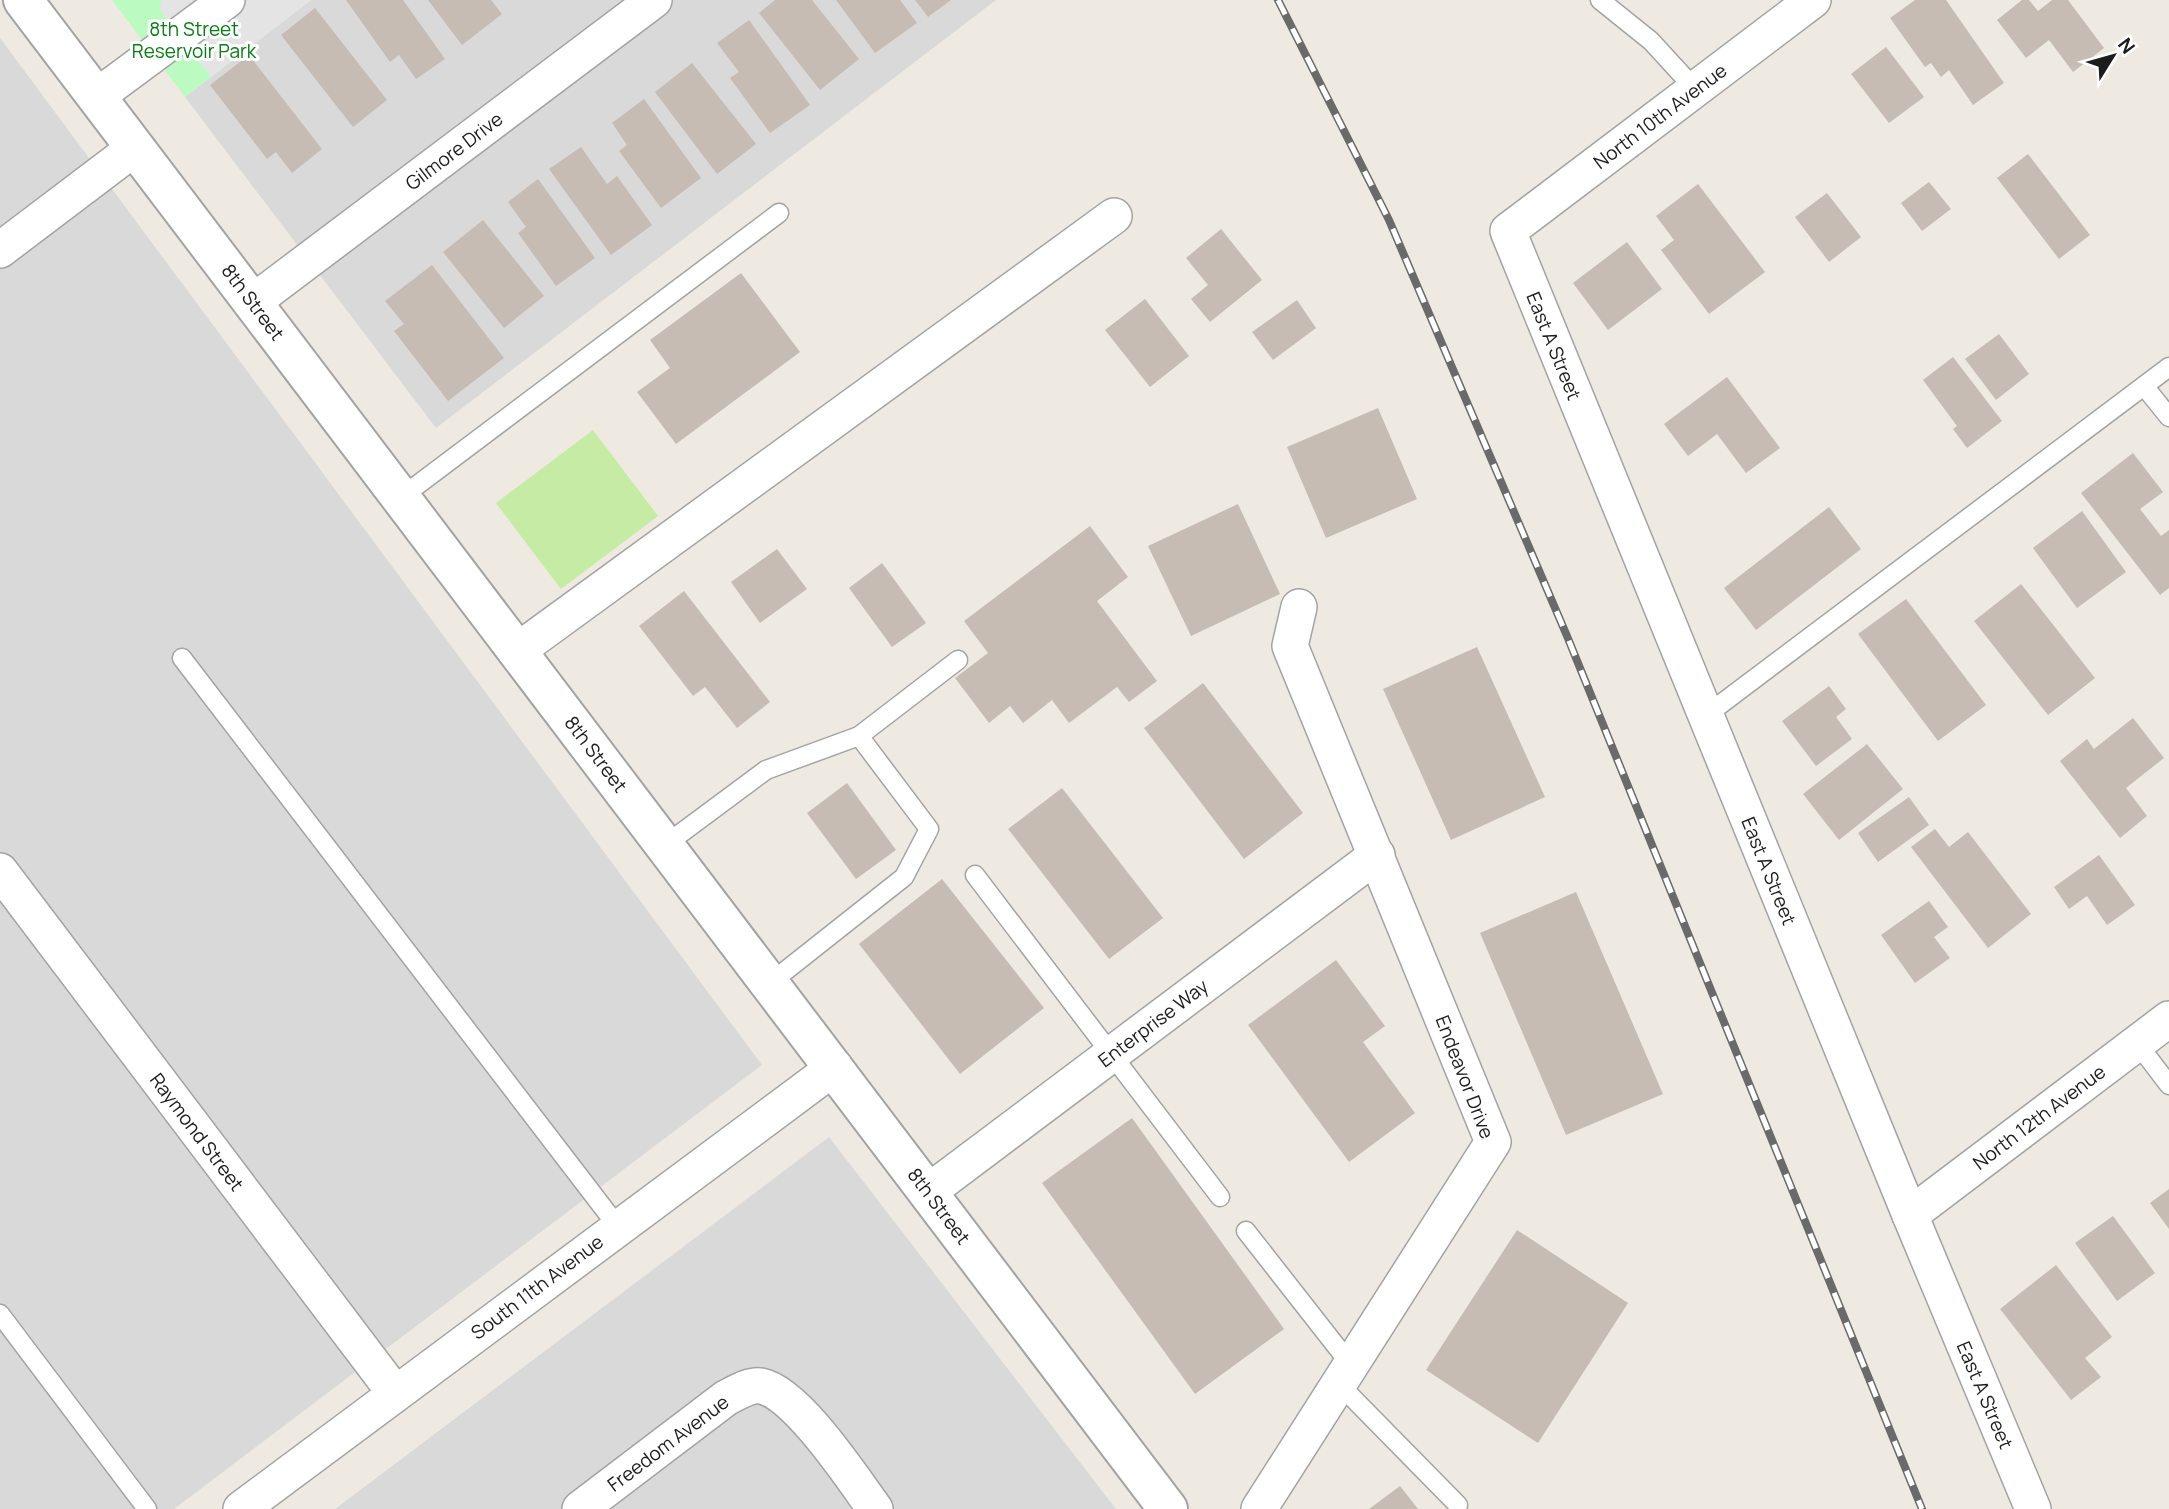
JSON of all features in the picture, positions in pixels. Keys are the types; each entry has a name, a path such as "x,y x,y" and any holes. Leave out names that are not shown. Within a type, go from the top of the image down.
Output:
{"street":[{"name":"8th Street","path":"23,0 1168,1509"},
{"path":"96,97 227,0"},
{"name":"Gilmore Drive","path":"253,302 654,0"},
{"name":"North 10th Avenue","path":"1508,231 1813,0"},
{"path":"0,250 135,147"},
{"path":"517,651 1114,216"},
{"name":"East A Street","path":"1508,231 2033,1509"},
{"name":"Endeavor Drive","path":"1259,1509 1493,1142 1290,646 1299,607"},
{"name":"Enterprise Way","path":"928,1192 1377,855"},
{"name":"Raymond Street","path":"0,871 395,1393"},
{"name":"North 12th Avenue","path":"1910,1215 2169,1019"},
{"name":"South 11th Avenue","path":"240,1509 835,1067"},
{"name":"Freedom Avenue","path":"580,1509 726,1398 742,1390 761,1386 784,1398 803,1415 876,1509"}],"lane":[{"path":"1600,0 1651,41 1695,89"},
{"path":"400,498 779,213"},
{"path":"1706,716 2169,367"},
{"path":"2144,386 2169,417"},
{"path":"183,658 618,1227"},
{"path":"665,845 766,770 859,736 958,660"},
{"path":"771,983 904,877 929,828 859,736"},
{"path":"975,875 1220,1197"},
{"path":"2137,1043 2169,1085"},
{"path":"1246,1231 1345,1375 1458,1505"},
{"path":"0,1314 147,1509"}],"shaded area":[{"name":"8th Street Reservoir Park","path":"161,0 311,0 211,77 160,10"},
{"path":"311,0 996,0 436,428 185,97"},
{"path":"0,38 762,1065 174,1509 0,1509"},
{"path":"829,1137 1116,1509 335,1509"}],"green space":[{"name":"8th Street Reservoir Park","path":"112,0 311,0 185,97"},
{"path":"593,430 658,516 561,589 496,503"}],"building":[{"path":"346,0 403,0 445,59 416,79 399,55 390,62"},
{"path":"428,0 491,0 502,14 462,45"},
{"path":"775,0 812,0 859,59 820,90 759,13"},
{"path":"836,0 900,0 917,23 875,53"},
{"path":"915,0 951,0 928,17"},
{"path":"1915,0 1946,0 2004,83 1973,105 1949,70 1941,77 1931,63 1925,67 1890,18"},
{"path":"2022,0 2029,0 2038,11 2052,0 2068,0 2104,48 2073,72 2049,40 2026,58 1997,20"},
{"path":"315,8 387,100 353,127 281,35"},
{"path":"749,20 810,105 770,133 730,78 739,72 717,43"},
{"path":"1886,47 1924,97 1889,123 1851,74"},
{"path":"249,55 322,149 292,173 276,152 267,159 210,85"},
{"path":"692,63 756,144 717,174 655,92"},
{"path":"644,99 701,178 661,208 619,151 627,145 612,123"},
{"path":"581,147 607,184 617,176 652,225 611,255 549,169"},
{"path":"2028,154 2090,235 2059,259 1997,178"},
{"path":"538,179 595,258 556,286 518,233 526,227 508,202"},
{"path":"1929,182 1951,209 1922,231 1901,203"},
{"path":"1698,184 1765,272 1709,314 1661,250 1674,240 1656,216"},
{"path":"1827,193 1861,237 1829,262 1795,217"},
{"path":"483,220 544,296 504,328 443,252"},
{"path":"1221,229 1262,280 1210,322 1191,299 1208,285 1186,258"},
{"path":"1627,242 1662,289 1608,330 1573,283"},
{"path":"432,265 504,358 448,401 394,331 404,324 385,301"},
{"path":"741,273 800,352 676,444 637,392 670,368 650,340"},
{"path":"1145,299 1189,356 1150,387 1105,330"},
{"path":"1297,300 1316,328 1273,360 1252,332"},
{"path":"1999,334 2029,374 1996,400 1965,359"},
{"path":"1953,357 2002,421 1967,448 1953,429 1957,426 1923,380"},
{"path":"1727,377 1780,448 1746,473 1717,434 1688,456 1664,424"},
{"path":"1378,408 1417,499 1326,538 1287,447"},
{"path":"2133,453 2163,492 2140,509 2161,536 2169,530 2169,588 2160,595 2081,493"},
{"path":"1238,504 1280,594 1191,636 1148,546"},
{"path":"1829,507 1861,549 1756,630 1724,588"},
{"path":"2082,511 2126,572 2077,608 2033,548"},
{"path":"1090,526 1128,577 1097,601 1157,681 1129,702 1117,687 1069,723 1052,700 1023,723 1010,706 989,723 955,678 988,653 964,621"},
{"path":"777,549 807,589 760,623 731,582"},
{"path":"882,563 926,623 892,647 849,588"},
{"path":"2021,584 2095,678 2048,715 1974,621"},
{"path":"684,591 770,702 737,728 705,687 693,696 639,626"},
{"path":"1906,599 1986,705 1938,741 1858,634"},
{"path":"1477,647 1545,797 1451,840 1383,689"},
{"path":"1203,683 1303,813 1244,859 1144,728"},
{"path":"1829,686 1846,709 1836,717 1852,739 1816,766 1782,721"},
{"path":"2133,718 2164,758 2126,788 2147,816 2120,838 2060,761 2087,739 2094,749"},
{"path":"1867,744 1903,789 1839,840 1803,794"},
{"path":"847,783 896,850 856,879 807,813"},
{"path":"1062,788 1163,918 1109,959 1008,829"},
{"path":"1909,797 1929,825 1878,862 1858,833"},
{"path":"1935,829 1949,847 1968,832 2031,914 1988,948 1911,847"},
{"path":"2099,855 2135,905 2107,925 2087,896 2069,909 2054,887"},
{"path":"942,879 1044,1008 960,1074 859,944"},
{"path":"1576,892 1663,1094 1566,1135 1480,933"},
{"path":"1929,901 1948,927 1934,937 1950,958 1915,983 1881,935"},
{"path":"1336,960 1385,1026 1363,1042 1415,1113 1349,1162 1248,1025"},
{"path":"1132,1118 1284,1329 1195,1394 1042,1183"},
{"path":"2169,1189 2169,1229 2150,1203"},
{"path":"2113,1216 2155,1273 2117,1301 2075,1243"},
{"path":"1517,1230 1628,1303 1538,1443 1426,1370"},
{"path":"2056,1265 2112,1337 2085,1358 2101,1377 2071,1400 2000,1309"},
{"path":"1400,1486 1418,1509 1369,1509"}],"railway":[{"path":"1278,0 1389,220 1567,636 1922,1509"}]}
